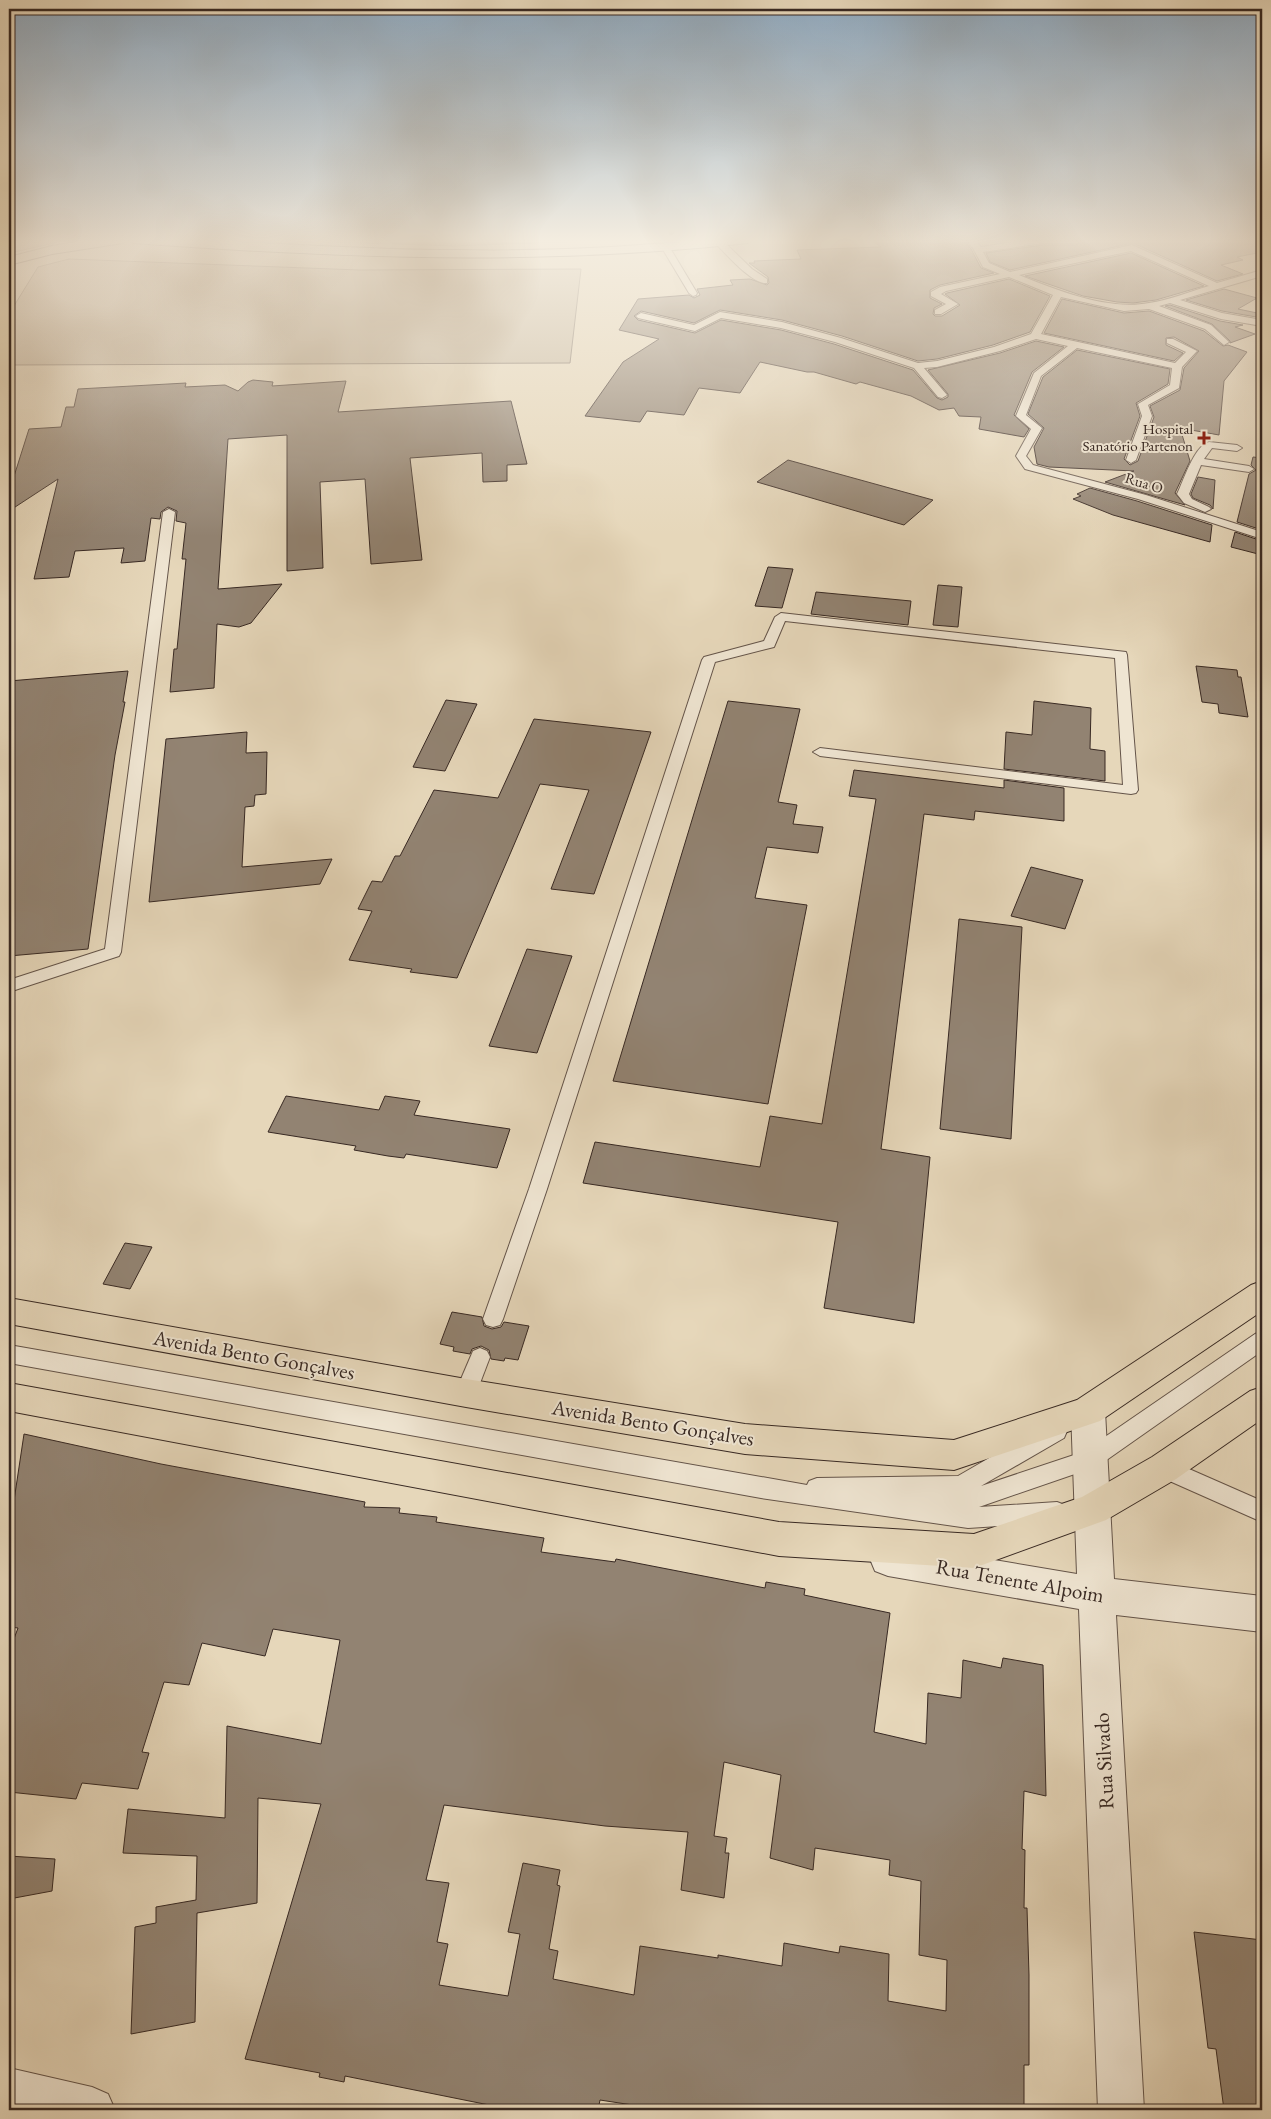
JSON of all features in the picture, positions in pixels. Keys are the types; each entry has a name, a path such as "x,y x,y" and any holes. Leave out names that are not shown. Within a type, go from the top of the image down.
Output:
{"main road":[{"name":"Avenida Bento Gonçalves","path":"9,1311 466,1393 745,1439 954,1455 1088,1412 1262,1294"},
{"path":"9,1397 779,1539 974,1552 1093,1509 1164,1468 1262,1401"},
{"name":"Rua Silvado","path":"1088,1412 1120,2110"},
{"name":"Rua Tenente Alpoim","path":"779,1539 1097,1595 1262,1614"},
{"path":"9,2091 92,2110"}],"lane":[{"path":"829,338 917,366 937,364 997,350 1031,338"},
{"path":"1045,338 1177,366"},
{"path":"1220,338 1224,342"},
{"path":"1131,460 1147,416 1143,404 1175,386 1177,366 1192,351 1170,341"},
{"name":"Rua O","path":"1076,344 1037,375 1021,416 1038,428 1021,456 1029,467 1142,497 1262,536"},
{"path":"917,366 942,395"},
{"path":"1237,448 1209,445 1204,448 1183,491 1184,498 1194,505 1262,529"},
{"path":"1198,461 1249,469"},
{"path":"9,986 113,952 169,512"},
{"path":"493,1319 538,1189 708,660 769,644 781,617 1122,655 1131,790 820,752"},
{"path":"761,1488 964,1502 1090,1459 1262,1340"},
{"path":"9,1354 761,1488 968,1518 1093,1509"},
{"path":"466,1393 480,1357"},
{"path":"761,1488 961,1486 1088,1412"},
{"path":"1164,1468 1262,1512"}],"shaded area":[{"path":"9,338 573,338 570,363 9,365"}],"building":[{"path":"654,338 811,338 913,370 937,398 942,400 948,397 948,394 928,370 1000,353 1036,341 1064,347 1032,372 1014,415 1029,429 1024,437 979,429 981,417 959,416 954,408 939,410 911,396 860,382 856,384 814,372 760,362 740,393 699,388 684,415 647,411 640,422 585,416 623,362 659,339"},
{"path":"848,338 1013,338 937,359 918,361"},
{"path":"1067,338 1167,338 1166,345 1183,353 1174,361"},
{"path":"1176,338 1213,338 1223,346 1228,345 1247,352 1224,381 1219,435 1180,428 1190,461 1175,493 1185,505 1105,482 1134,471 1049,467 1037,464 1034,447 1044,428 1028,414 1043,377 1077,350 1170,369 1168,384 1136,403 1140,416 1124,459 1130,465 1138,461 1154,417 1150,406 1180,390 1184,368 1199,351"},
{"path":"1227,338 1244,338 1230,343"},
{"path":"253,380 273,382 272,386 346,381 338,412 511,401 527,464 507,465 507,481 483,482 482,453 410,458 422,560 371,564 365,479 320,482 323,568 287,571 287,435 228,439 218,589 282,584 251,623 239,627 217,624 214,688 170,692 174,649 177,649 186,559 182,559 186,523 176,521 177,511 168,507 161,512 160,519 151,518 145,561 121,563 124,548 75,551 69,577 34,579 58,479 9,511 9,492 29,429 61,427 66,407 74,407 78,389 186,383 185,387 225,385 238,391"},
{"path":"1253,457 1262,458 1262,530 1237,522 1249,474 1256,470 1251,465"},
{"path":"788,460 933,500 904,525 757,482"},
{"path":"1198,477 1215,480 1213,509 1210,505 1193,498 1191,494"},
{"path":"1090,488 1212,525 1210,542 1113,515 1073,499 1081,496 1077,494"},
{"path":"1235,532 1262,541 1262,555 1231,547"},
{"path":"768,567 793,569 782,608 755,606"},
{"path":"938,585 962,587 958,627 933,625"},
{"path":"816,592 911,601 908,625 811,614"},
{"path":"1196,666 1237,670 1238,677 1241,677 1248,717 1219,713 1218,704 1202,702"},
{"path":"128,671 88,949 9,956 9,681"},
{"path":"446,700 477,704 445,771 413,767"},
{"path":"728,701 800,709 778,802 797,805 793,824 823,827 818,853 767,847 755,898 807,905 768,1104 613,1081"},
{"path":"1034,701 1091,708 1090,749 1105,751 1105,781 1004,769 1006,732 1032,735"},
{"path":"534,719 651,732 594,894 551,889 589,790 540,784 457,978 410,972 412,969 349,960 372,911 358,909 372,881 382,882 395,856 400,856 434,790 498,798"},
{"path":"247,732 246,753 267,752 266,794 255,795 254,806 245,807 242,867 332,859 320,884 149,902 166,739"},
{"path":"854,770 1004,788 1004,780 1064,788 1064,821 975,811 974,820 924,814 881,1149 930,1157 914,1323 824,1308 838,1222 583,1183 595,1142 760,1167 770,1116 822,1124 876,799 849,796"},
{"path":"1031,867 1083,880 1065,929 1011,916"},
{"path":"959,919 1022,927 1011,1139 940,1129"},
{"path":"527,949 572,956 537,1053 489,1046"},
{"path":"286,1096 379,1110 385,1096 420,1101 414,1115 510,1129 497,1168 406,1154 404,1158 388,1156 354,1150 356,1146 268,1132"},
{"path":"125,1243 152,1247 130,1289 103,1284"},
{"path":"452,1312 482,1317 484,1326 492,1329 501,1327 504,1322 529,1326 518,1360 505,1358 504,1361 491,1359 489,1350 481,1346 472,1349 470,1354 453,1351 454,1347 440,1344"},
{"path":"24,1434 161,1464 365,1502 364,1507 400,1508 399,1513 437,1517 436,1522 544,1538 541,1552 615,1562 616,1559 765,1588 766,1582 805,1589 804,1595 890,1613 874,1732 926,1744 928,1693 961,1698 963,1660 1001,1668 1003,1658 1043,1665 1046,1796 1024,1791 1022,1849 1025,1850 1024,1908 1027,1908 1029,2065 1024,2065 1024,2110 665,2110 600,2100 598,2110 554,2110 532,2106 531,2110 514,2110 345,2076 344,2082 319,2077 320,2073 245,2059 321,1804 258,1798 257,1903 197,1913 195,2022 131,2034 135,1927 156,1923 156,1907 196,1900 197,1856 123,1853 128,1809 225,1818 227,1726 321,1744 340,1640 273,1629 265,1656 202,1643 189,1685 164,1682 142,1752 149,1753 138,1789 82,1783 76,1799 9,1792 9,1652 18,1628 9,1627 9,1534","holes":["724,1762 781,1775 770,1858 813,1870 815,1848 890,1860 889,1875 921,1881 919,1955 947,1960 946,2011 888,2001 889,1954 840,1946 839,1953 784,1943 782,1966 718,1955 718,1958 640,1946 634,1995 553,1979 558,1951 549,1949 560,1886 557,1885 560,1870 523,1863 508,1932 520,1934 508,1996 439,1985 448,1944 437,1942 449,1883 426,1880 444,1805 605,1826 688,1832 681,1890 724,1898 729,1853 725,1853 727,1838 714,1836"]},
{"path":"9,1856 55,1859 52,1891 9,1899"},
{"path":"1194,1932 1262,1940 1262,2110 1224,2110 1216,2049 1208,2048"}],"place":[{"name":"Hospital Sanatório Partenon","path":"1204,438"}]}
